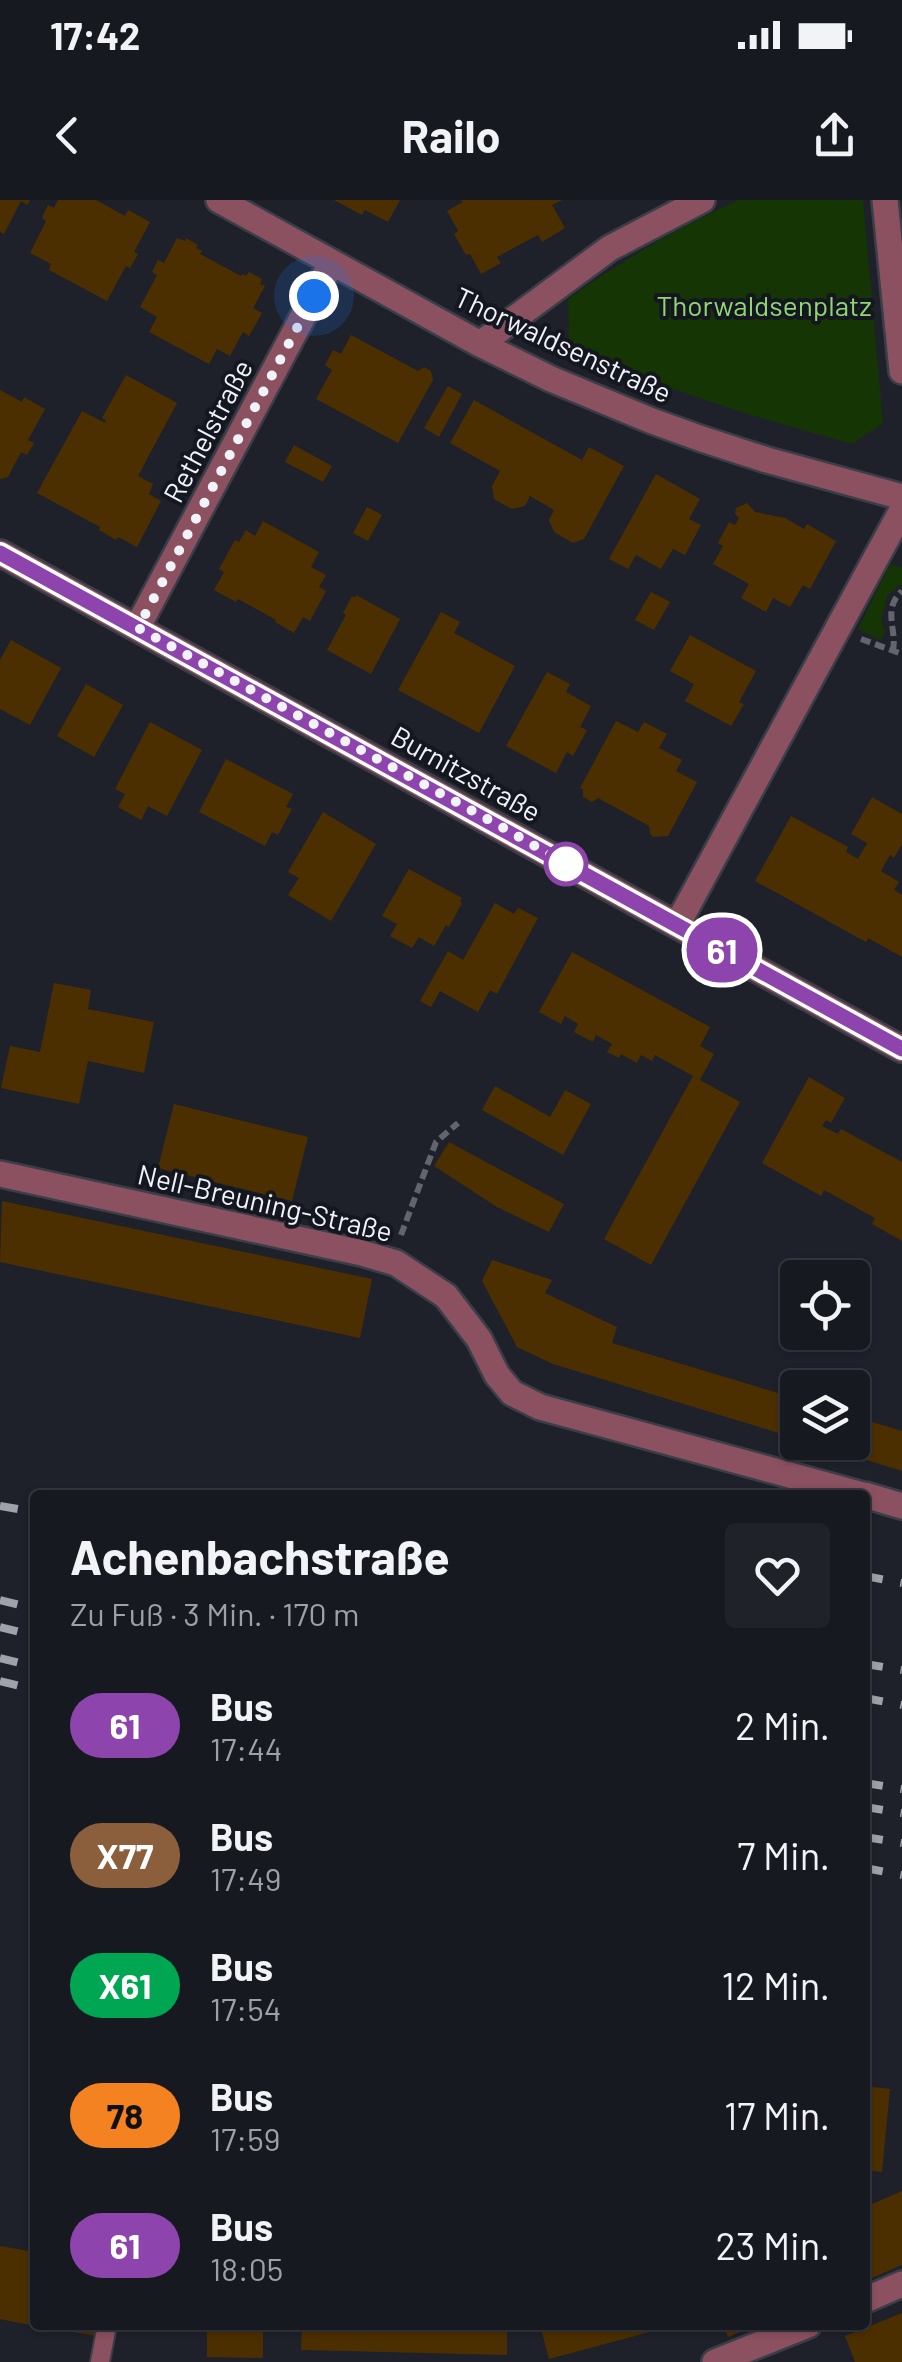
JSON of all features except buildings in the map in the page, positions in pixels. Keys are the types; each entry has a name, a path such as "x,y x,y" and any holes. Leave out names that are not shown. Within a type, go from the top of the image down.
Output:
{"street":[{"name":"Thorwaldsenstraße","path":"219,200 551,379 652,421 768,460 902,497"},
{"path":"480,344 610,248 702,200"},
{"path":"885,200 902,371"},
{"name":"Rethelstraße","path":"138,628 332,262"},
{"path":"677,926 902,510"},
{"name":"Burnitzstraße","path":"0,553 902,1048"},
{"name":"Nell-Breuning-Straße","path":"0,1174 396,1263 446,1296 479,1339 497,1375 512,1393 540,1407 846,1490"},
{"name":"Nell-Breuning-Straße","path":"870,1497 902,1506"},
{"path":"870,2298 902,2284"},
{"path":"715,2362 795,2330"}],"lane":[{"path":"100,2362 105,2330"}],"path":[{"path":"893,650 895,637 889,617 894,598 902,591"},
{"path":"837,631 902,654"},
{"path":"400,1238 436,1142 458,1123"}],"green space":[{"name":"Thorwaldsenplatz","path":"739,200 863,200 883,423 852,444 744,413 569,348 568,299 651,245"},
{"path":"890,564 902,568 902,584 888,594 881,619 885,632 881,640 858,629"}],"railway":[{"path":"0,1506 30,1511"},
{"path":"870,1577 902,1583"},
{"path":"0,1600 30,1608"},
{"path":"0,1627 30,1635"},
{"path":"0,1658 30,1666"},
{"path":"870,1665 902,1670"},
{"path":"0,1681 30,1689"},
{"path":"870,1699 902,1705"},
{"path":"870,1784 902,1789"},
{"path":"870,1808 902,1813"},
{"path":"870,1838 902,1843"},
{"path":"870,1869 902,1875"}],"bus line":[{"name":"61","path":"0,553 902,1049"}],"route":[{"path":"314,296 138,628 571,867 566,864"}]}
